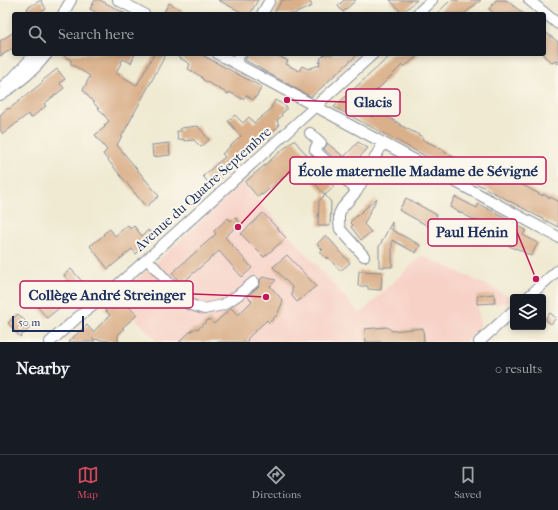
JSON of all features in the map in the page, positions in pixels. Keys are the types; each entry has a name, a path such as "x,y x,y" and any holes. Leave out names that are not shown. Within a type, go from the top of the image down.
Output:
{"street":[{"path":"65,12 71,0"},
{"path":"71,12 77,0"},
{"path":"118,0 140,12"},
{"path":"263,12 270,0"},
{"path":"419,12 432,0"},
{"path":"530,0 544,12"},
{"path":"546,14 558,24"},
{"path":"0,88 13,78 33,56"},
{"path":"0,95 38,66 46,56"},
{"path":"222,56 558,237"},
{"path":"235,63 239,56"},
{"name":"Avenue du Quatre Septembre","path":"53,341 74,320 98,302 147,259 371,56"},
{"path":"310,133 321,142 315,150 357,191"},
{"path":"364,256 342,232 339,222 339,214 342,208 357,191 383,143"},
{"path":"147,259 188,304 204,309 223,305 238,296 254,282"},
{"path":"531,294 558,270"},
{"path":"479,342 510,314"}],"shaded area":[{"path":"242,182 360,314 422,255 510,297 510,302 478,306 480,328 465,342 158,342 122,305 126,301 119,293 154,265"}],"building":[{"path":"41,0 46,9 41,12 29,12 27,8"},
{"path":"95,0 100,0 122,12 95,12 90,9"},
{"path":"218,0 258,0 251,12 241,12"},
{"path":"282,0 309,0 312,6 298,12 275,12"},
{"path":"344,0 356,0 343,12 338,6"},
{"path":"390,0 417,0 403,12 401,12"},
{"path":"451,0 481,0 466,12 438,12"},
{"path":"496,0 506,0 521,12 493,12 489,9"},
{"path":"169,3 185,12 164,12"},
{"path":"12,33 12,49 0,56 0,41"},
{"path":"546,33 558,42 558,64 555,61 553,63 544,56 546,56"},
{"path":"64,56 134,56 131,63 123,59 116,73 137,85 153,56 165,56 117,145 159,196 146,207 103,154 107,150 95,135 105,127 104,126 109,121 83,90 90,76 70,63 72,61"},
{"path":"176,56 204,56 262,87 253,100 246,95 243,99 229,92 228,94 202,79 202,77 188,69 190,64"},
{"path":"247,56 279,56 288,61 286,64 299,71 302,66 308,69 320,65 320,59 323,56 356,56 312,96 309,96 245,60"},
{"path":"390,56 418,56 404,67 402,65 361,106 373,118 377,111 463,162 464,161 483,171 484,169 491,173 493,169 543,196 543,194 558,201 558,227 334,107"},
{"path":"57,69 65,79 60,83 64,88 44,104 46,106 31,118 28,114 3,134 0,130 0,115 43,82 42,81"},
{"path":"275,100 286,106 286,110 277,120 279,126 211,186 203,176 225,157 222,154 241,136 228,121 235,115 243,123 249,117 254,123 270,110"},
{"path":"198,126 209,140 201,147 194,140 178,140 177,131 181,131 181,128"},
{"path":"294,140 334,187 325,195 300,166 293,172 292,170 258,197 245,182"},
{"path":"358,142 368,148 347,170 324,149 327,143 344,157"},
{"path":"169,143 170,155 153,157 152,145"},
{"path":"325,195 331,202 330,226 318,226 319,201"},
{"path":"455,197 477,208 479,204 526,230 523,235 538,243 531,256 508,245 509,242 494,234 492,237 485,232 484,234 476,230 480,223 450,207"},
{"path":"377,198 364,224 371,232 361,240 351,227 353,225 350,222"},
{"path":"406,198 437,215 430,227 399,210"},
{"path":"263,213 286,238 264,257 241,234"},
{"path":"235,217 240,223 225,237 252,268 242,277 219,251 181,284 172,273 216,234 214,231 228,218 231,221"},
{"path":"392,222 392,230 420,245 416,253 392,240 392,267 379,267 379,247"},
{"path":"128,225 130,229 134,226 142,236 148,230 154,237 136,254 132,249 108,269 90,246 110,229 115,236"},
{"path":"326,235 350,263 340,271 328,257 327,259 320,252 323,250 317,244"},
{"path":"287,255 316,286 297,302 292,296 292,287 273,267"},
{"path":"71,269 86,286 47,318 36,305 45,298 40,291 47,285 50,285 57,293 70,282 64,275"},
{"path":"359,271 382,272 381,290 368,289 368,286 358,286"},
{"path":"263,277 276,280 270,286 283,301 277,315 269,323 267,320 248,338 247,342 179,342 192,330 196,328 198,329 209,319 214,324 231,308 238,315 252,301 247,296 258,287 260,280"},
{"path":"494,294 495,303 477,304 477,296"},
{"path":"120,297 137,315 122,328 124,329 118,335 118,342 92,339 95,342 68,342 87,325 93,332 110,315 104,309"},
{"path":"550,313 556,318 551,324 546,320"},
{"path":"18,314 31,327 20,337 8,323"},
{"path":"387,327 392,331 423,328 424,342 366,342 365,329"}],"place":[{"name":"Glacis","path":"287,100"},
{"name":"École maternelle Madame de Sévigné","path":"238,227"},
{"name":"Paul Hénin","path":"536,279"},
{"name":"Collège André Streinger","path":"266,297"}]}
